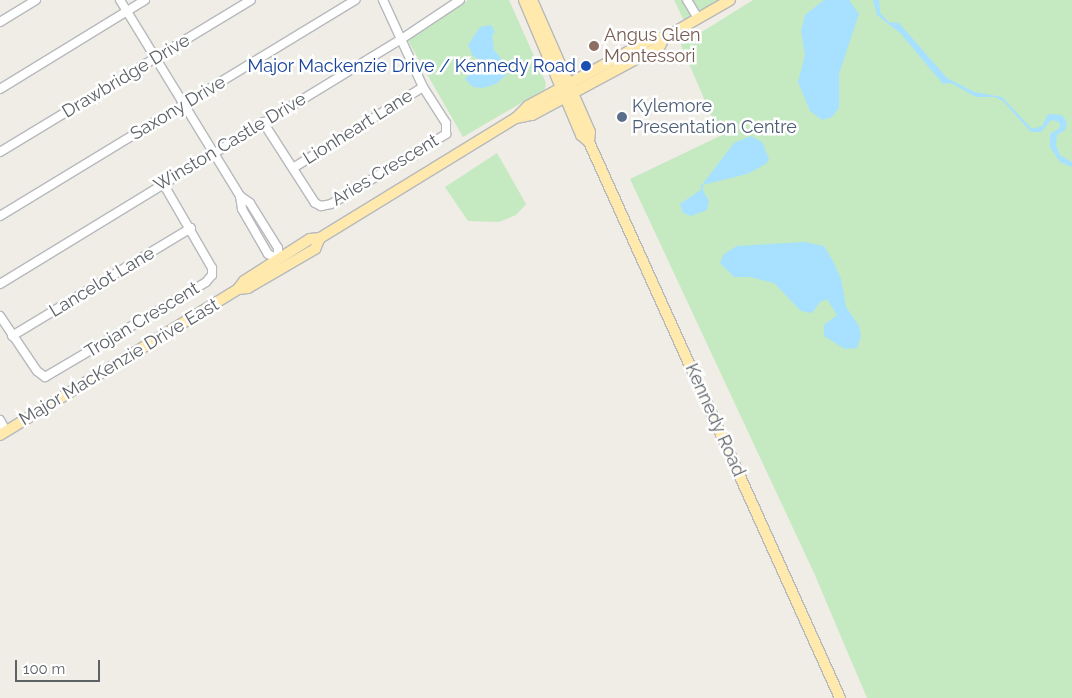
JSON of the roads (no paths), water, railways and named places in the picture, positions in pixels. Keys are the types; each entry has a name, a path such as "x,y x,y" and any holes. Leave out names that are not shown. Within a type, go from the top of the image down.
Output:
{"main road":[{"name":"Kennedy Road","path":"524,0 567,90"},
{"name":"Kennedy Road","path":"532,0 567,90 581,135 589,142 840,698"},
{"name":"Major MacKenzie Drive East","path":"3,433 238,289 244,281 278,258 310,239 320,238 516,118 532,115 567,90 660,46 664,38 730,0"},
{"name":"Major MacKenzie Drive East","path":"238,289 248,288 315,249 320,238"}],"street":[{"path":"0,22 36,0"},
{"path":"120,0 240,196 250,203 278,248 278,258"},
{"path":"0,89 145,0"},
{"name":"Drawbridge Drive","path":"0,152 251,0"},
{"name":"Saxony Drive","path":"0,216 356,0"},
{"name":"Aries Crescent","path":"263,122 315,203 322,206 331,204 446,134 447,127 422,87 383,0"},
{"name":"Winston Castle Drive","path":"0,284 400,40 447,3 460,0"},
{"path":"687,0 698,18"},
{"name":"Lionheart Lane","path":"293,168 422,87"},
{"name":"Trojan Crescent","path":"0,316 37,371 45,377 130,329 210,278 212,268 191,228 163,183"},
{"name":"Lancelot Lane","path":"12,336 191,228"},
{"path":"0,420 3,433"}],"water":[{"path":"824,0 849,0 859,14 839,74 839,108 832,117 822,120 810,111 798,82 805,55 801,31 805,15"},
{"path":"873,0 879,0 880,13 889,22 899,23 947,78 974,92 1002,97 1032,129 1042,126 1048,114 1062,115 1067,122 1065,130 1057,135 1056,145 1060,155 1072,162 1072,167 1060,162 1050,147 1050,134 1060,128 1059,122 1051,120 1041,132 1031,132 1003,101 995,97 976,97 951,83 943,84 900,33 877,15"},
{"path":"491,25 495,32 492,35 494,50 508,67 507,74 496,84 483,88 473,87 465,79 481,61 473,56 468,45 480,27"},
{"path":"751,136 762,142 769,159 766,164 747,174 702,185 734,143"},
{"path":"702,189 709,201 707,210 691,216 683,213 680,204"},
{"path":"804,242 824,246 833,261 841,279 846,307 859,326 861,336 857,348 845,349 824,336 824,325 837,315 827,299 820,302 812,313 801,311 774,283 750,277 734,277 720,263 724,254 737,246"}],"place":[{"name":"Angus Glen Montessori","path":"594,46"},
{"name":"Major Mackenzie Drive / Kennedy Road","path":"586,66"},
{"name":"Kylemore Presentation Centre","path":"622,117"}]}
